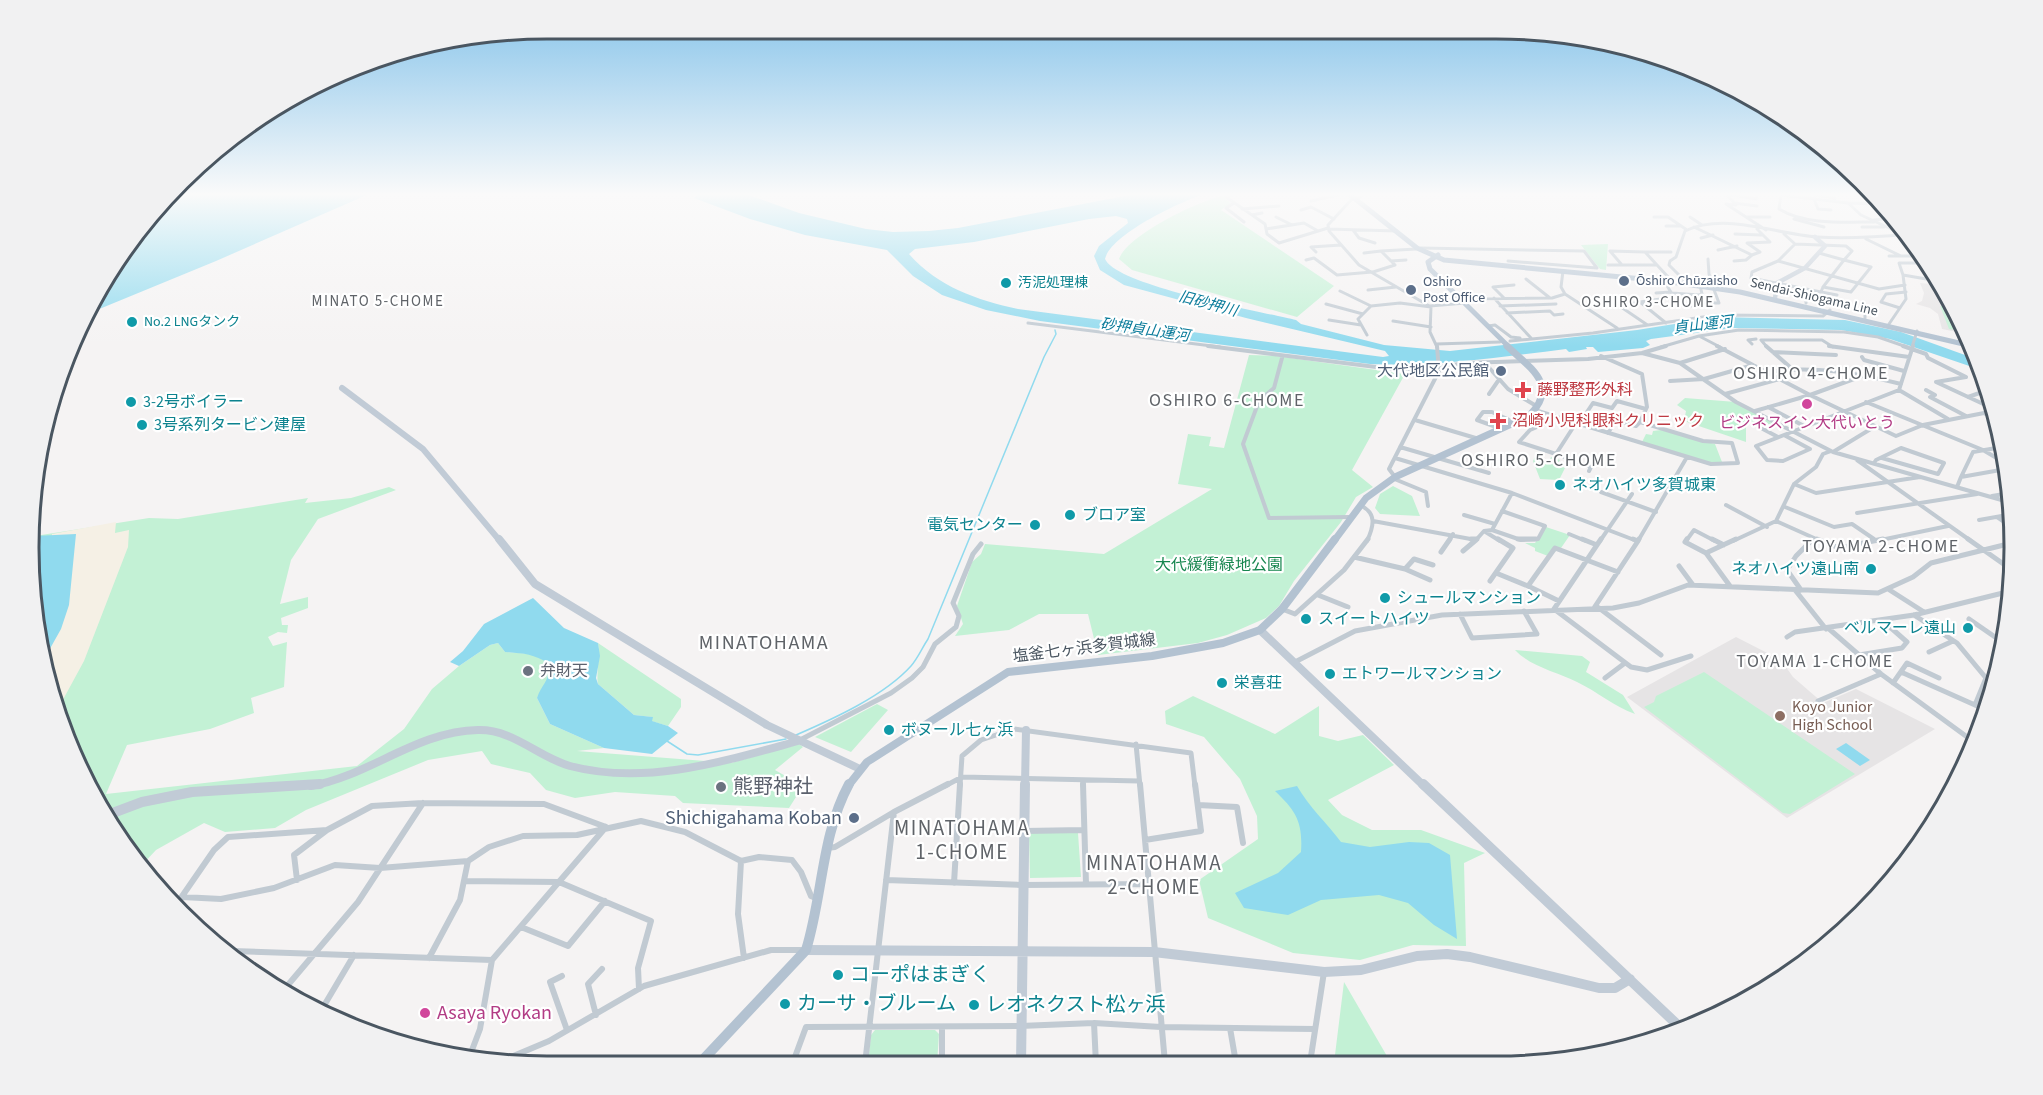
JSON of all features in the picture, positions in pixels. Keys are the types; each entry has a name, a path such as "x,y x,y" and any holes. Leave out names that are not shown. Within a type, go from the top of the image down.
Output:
{"main road":[{"name":"Sendai-Shiogama Line","path":"1415,245 1453,262 1667,279 1713,286 1806,303 1916,333"},
{"name":"Sendai-Shiogama Line","path":"1416,245 1419,248"},
{"name":"Sendai-Shiogama Line","path":"1436,256 1562,270"},
{"path":"1436,256 1428,262 1429,267 1522,359 1542,384 1543,395 1537,409"},
{"name":"Sendai-Shiogama Line","path":"1685,282 1713,286"},
{"name":"Sendai-Shiogama Line","path":"1775,297 1961,343"},
{"name":"塩釜七ヶ浜多賀城線","path":"806,951 837,806 860,769 877,755 1008,672 1152,656 1223,643 1260,630 1282,609 1360,505 1394,478 1516,423 1537,409"},
{"path":"707,1056 806,951"}],"street":[{"path":"1316,252 1311,247 1340,245"},
{"path":"1341,245 1359,265 1431,307"},
{"path":"1680,245 1676,257 1670,261 1669,265 1685,282"},
{"path":"1734,261 1746,260 1760,252 1750,245"},
{"path":"1794,245 1778,261 1752,272 1751,278 1806,289 1851,292 1871,267 1819,253"},
{"path":"1812,245 1846,246 1852,251 1830,275 1822,289"},
{"path":"1879,245 1901,256"},
{"path":"1718,250 1737,246 1752,255"},
{"path":"1777,283 1805,268 1825,246"},
{"path":"1364,253 1419,248 1584,250 1597,268 1508,263 1500,249"},
{"path":"1306,260 1314,258 1337,275 1351,272 1356,275 1395,265 1382,251"},
{"path":"1622,265 1610,251 1671,252"},
{"path":"1645,252 1658,265 1674,297 1640,302 1666,323"},
{"path":"1889,256 1912,256"},
{"path":"1686,307 1695,305 1694,303 1719,303 1709,274 1708,259"},
{"path":"1391,261 1406,260"},
{"path":"1778,261 1880,289 1905,285"},
{"path":"1889,324 1906,299 1899,263 1915,261"},
{"path":"1608,265 1658,265"},
{"path":"1562,270 1561,287 1566,294 1617,328"},
{"path":"1903,275 1927,278"},
{"path":"1526,279 1550,298"},
{"path":"1775,297 1777,283"},
{"path":"1505,298 1493,287 1514,285"},
{"path":"1656,293 1699,295 1702,294 1700,285"},
{"path":"1368,290 1398,286"},
{"path":"1806,289 1806,303"},
{"path":"1822,289 1837,295"},
{"path":"1340,291 1371,306 1400,303 1431,307 1494,298 1550,298 1566,294"},
{"path":"1900,308 1881,302 1886,294 1906,292"},
{"path":"1494,298 1531,339"},
{"path":"1634,303 1618,305 1646,324"},
{"path":"1326,304 1363,314"},
{"path":"1500,306 1556,304"},
{"path":"1367,335 1358,319 1371,306"},
{"path":"1865,306 1865,318"},
{"path":"1428,506 1426,492 1394,478 1389,471 1440,365 1431,327 1431,307"},
{"path":"1507,313 1550,311 1554,315 1563,314"},
{"path":"1437,345 1505,342 1718,315 1804,317 1823,316 1830,311"},
{"path":"1329,320 1362,325"},
{"path":"1393,321 1431,327"},
{"path":"1028,323 1371,368 1420,369 1440,365 1522,359 1588,359 1642,353 1719,332 1844,332 1878,337 1926,354 1928,358 1966,377 1936,382 1983,404"},
{"path":"1488,326 1496,325 1511,337 1521,340"},
{"path":"1719,332 1751,333 1790,367"},
{"path":"1899,390 1916,333"},
{"path":"1699,336 1810,395 1896,436 1923,425 1984,413"},
{"path":"1752,344 1748,340 1822,340 1831,347 1836,355 1772,352"},
{"path":"1831,347 1909,355"},
{"path":"1680,363 1725,349"},
{"path":"1642,353 1680,363 1725,394 1832,452 2002,500"},
{"path":"1601,356 1642,374 1646,409 1636,426 1616,420 1608,433"},
{"path":"1862,357 1864,360 1904,371"},
{"path":"1282,358 1274,388 1259,401 1243,444 1269,518 1350,517"},
{"path":"1484,362 1498,381 1537,409 1557,418 1711,464 1738,463 1732,443 1703,441 1640,422"},
{"path":"1670,381 1704,379 1753,365"},
{"path":"1767,372 1790,367 1837,370 1901,384"},
{"path":"1755,411 1810,395 1865,375"},
{"path":"1725,394 1780,379"},
{"path":"1489,394 1498,381"},
{"path":"342,388 423,449 436,462 535,584 793,738 860,769"},
{"path":"1784,435 1810,449 1783,461 1767,460 1756,446 1793,430 1899,390"},
{"path":"1899,390 1948,419"},
{"path":"1926,390 1935,395 1930,397 1966,416"},
{"path":"1968,397 1980,393"},
{"path":"1556,454 1593,403 1612,408 1617,401 1646,409"},
{"path":"1866,402 1983,450 1996,458"},
{"path":"1768,407 1804,426"},
{"path":"1502,429 1477,420 1483,412 1489,411 1516,423"},
{"path":"1557,418 1528,433 1519,442 1591,467 1589,471"},
{"path":"1415,420 1479,439"},
{"path":"1706,553 1776,521 1785,507 1794,484 1816,467 1823,454 1832,452 1875,427"},
{"path":"1761,428 1778,437"},
{"path":"1400,447 1489,472"},
{"path":"1874,463 1882,458 1901,448 1944,463 1938,474 1882,458"},
{"path":"1957,487 1973,452 1994,448"},
{"path":"1597,608 1687,457"},
{"path":"1395,458 1512,493 1638,541"},
{"path":"1854,458 2004,564"},
{"path":"1962,477 1998,470"},
{"path":"1794,484 1816,493 1922,477"},
{"path":"1601,492 1656,512"},
{"path":"1492,530 1512,493"},
{"path":"1554,609 1632,494"},
{"path":"1857,513 1979,494"},
{"path":"1991,497 2001,495"},
{"path":"1282,609 1295,614 1344,571 1373,527 1369,510 1360,505"},
{"path":"1726,505 1767,527"},
{"path":"1785,507 1833,527 1852,524 1874,539"},
{"path":"1463,551 1484,531 1492,530 1521,540 1538,539 1545,526 1502,511"},
{"path":"1464,515 1495,524"},
{"path":"1979,520 2003,516"},
{"path":"1996,517 2003,522"},
{"path":"1373,521 1443,535 1454,534 1476,540"},
{"path":"1776,521 1839,548 1874,539 1949,526"},
{"path":"1724,545 1694,530 1685,542 1706,553 1730,586"},
{"path":"1484,531 1513,548 1490,581"},
{"path":"1441,552 1454,534"},
{"path":"1569,534 1597,545"},
{"path":"1814,538 1796,556 1787,570 1798,590 1827,628 1881,674 1967,737"},
{"path":"114,813 157,798 186,793 287,788 327,782 355,773 431,740 463,731 505,733 558,761 582,768 605,771 658,772 692,769 793,738 891,693 917,674 935,644 956,627 959,616 953,603 973,554 981,544"},
{"path":"1295,662 1354,632 1442,615 1597,608 1639,603 1693,585 1872,593 1888,589 1913,577 1931,563 2004,545"},
{"path":"1528,586 1556,548 1618,572"},
{"path":"1354,557 1405,569 1430,579"},
{"path":"1405,569 1414,559 1433,565"},
{"path":"1679,566 1693,585"},
{"path":"1496,573 1559,601"},
{"path":"1888,589 1924,612"},
{"path":"1787,637 1795,632 1914,615 2002,593"},
{"path":"1318,595 1347,607"},
{"path":"1597,608 1661,655"},
{"path":"1554,609 1631,667 1647,670 1691,656"},
{"path":"1460,614 1472,638 1537,634 1524,611"},
{"path":"1914,615 1953,641 1986,678 1975,705"},
{"path":"1969,619 1996,637"},
{"path":"1859,655 1902,648 1907,642 1882,620"},
{"path":"1260,630 1675,1023"},
{"path":"1929,652 1953,641"},
{"path":"1605,678 1626,663"},
{"path":"1893,683 1907,663 1939,678"},
{"path":"1901,672 1978,707"},
{"path":"1818,701 1881,674"},
{"path":"954,883 962,756 981,740 1014,729 1191,753 1201,831 1145,840"},
{"path":"1021,1056 1025,831 1023,779 1026,730"},
{"path":"1136,744 1164,1056"},
{"path":"827,848 835,847 894,812 962,777 1139,781"},
{"path":"1083,780 1086,884"},
{"path":"297,880 294,855 327,830 372,806 423,803 544,804 606,827"},
{"path":"288,985 358,902 423,803"},
{"path":"1198,805 1237,807 1243,843"},
{"path":"866,1056 894,812"},
{"path":"182,897 221,899 274,888 335,865 380,868 468,861 489,847 524,836 577,835 641,821 685,832 741,861 771,858 792,860 801,872 811,896 818,899"},
{"path":"472,1050 480,1029 492,960 606,827"},
{"path":"182,897 214,850 228,837 327,830"},
{"path":"1025,831 1084,830"},
{"path":"429,958 460,900 468,861"},
{"path":"741,861 738,914 744,958"},
{"path":"886,880 1023,885 1149,884"},
{"path":"464,881 559,882 651,921 638,968 639,989"},
{"path":"521,927 568,946 604,901"},
{"path":"516,1055 549,1041 639,989 780,948 806,951 1154,952 1324,972 1361,970 1417,956 1447,954 1470,957 1599,988 1615,988 1630,979"},
{"path":"238,951 492,960"},
{"path":"325,1005 354,956"},
{"path":"596,1015 588,984 602,969"},
{"path":"1311,1056 1324,972"},
{"path":"562,976 550,982 567,1030"},
{"path":"795,1056 806,1027 1020,1026 1094,1023 1161,1027 1315,1029"},
{"path":"1094,1023 1096,1056"},
{"path":"942,1027 942,1056"},
{"path":"1230,1028 1235,1056"}],"shaded area":[{"path":"1920,283 1930,284 1956,332 1942,329 1938,314 1930,308 1916,304 1922,301 1924,293"},
{"name":"Koyo Junior High School","path":"1736,637 1781,660 1793,677 1823,703 1856,689 1935,729 1787,818 1627,697"}],"green space":[{"path":"1130,245 1273,245 1334,286 1297,317 1132,270 1119,259"},
{"path":"1581,245 1608,245 1606,270 1600,269"},
{"path":"1940,306 1943,306 1955,330 1949,329"},
{"name":"大代緩衝緑地公園","path":"1249,355 1276,356 1405,374 1352,470 1373,487 1356,497 1341,522 1294,581 1279,606 1266,618 1227,635 1198,643 1098,655 1088,614 1039,614 1009,630 955,636 963,624 957,606 972,562 981,554 985,544 1104,554 1212,489 1178,484 1188,434 1211,437 1209,446 1224,448"},
{"path":"1685,398 1736,402 1780,423 1772,426 1766,423 1746,421 1746,442 1684,421 1686,411 1677,405"},
{"path":"1661,430 1715,444 1722,462 1710,463 1642,442 1646,434 1652,435 1653,431"},
{"path":"1535,457 1549,461 1551,457 1560,460 1557,464 1565,468 1559,480 1540,479 1533,461"},
{"path":"1393,486 1412,496 1420,516 1380,514 1375,508 1380,494"},
{"path":"389,487 396,490 318,519 291,560 280,604 308,597 308,608 281,618 282,625 288,625 287,633 278,632 268,637 273,646 287,642 284,687 251,698 254,713 210,729 127,745 106,794 357,766 404,729 432,689 459,666 490,645 498,643 505,652 532,654 549,663 547,682 537,698 550,724 604,748 577,751 731,763 799,744 803,747 775,770 803,786 789,808 683,803 675,796 615,792 575,798 546,790 530,773 491,764 482,751 428,760 306,810 275,828 225,832 204,823 156,850 147,860 107,802 91,772 66,711 56,679 43,614 39,535 149,518 178,519 308,498 305,503 351,498"},
{"path":"1546,527 1570,535 1561,548 1548,556 1535,551 1535,548 1525,543 1535,543"},
{"path":"598,643 681,699 681,707 668,726 651,721 652,717 634,715 598,684"},
{"path":"1515,650 1582,656 1590,662 1586,672 1623,695 1635,714 1577,682 1536,665"},
{"path":"1704,672 1855,774 1790,814 1783,813 1644,707 1654,702 1656,696"},
{"path":"1193,696 1275,734 1319,706 1319,736 1338,741 1363,735 1394,765 1328,800 1342,815 1372,830 1421,830 1485,853 1464,863 1466,946 1413,945 1360,960 1293,953 1208,918 1199,880 1258,839 1257,816 1240,779 1204,737 1166,724 1165,711"},
{"path":"877,704 888,710 851,752 815,737"},
{"path":"1029,833 1078,833 1081,877 1030,878"},
{"path":"1344,982 1387,1056 1335,1056"},
{"path":"875,1030 935,1030 939,1034 938,1056 869,1056 871,1035"}],"sand":[{"path":"116,522 115,533 129,530 128,547 84,661 63,700 49,647 42,601 52,572 52,534"}],"water":[{"path":"139,245 252,245 98,309"},
{"path":"860,245 948,245 915,249 909,254 945,284 973,296 1018,309 1383,357 1389,356 1385,351 1246,318 1124,285 1100,270 1094,256 1100,245 1114,245 1105,259 1115,269 1135,279 1193,297 1296,320 1301,324 1384,345 1450,351 1637,330 1718,317 1845,320 1901,332 1966,355 1970,366 1890,339 1841,330 1733,328 1651,339 1646,341 1650,345 1643,348 1598,352 1593,347 1586,347 1587,349 1569,352 1566,349 1468,361 1370,364 1040,321 986,310 942,295 913,276 887,250"},
{"path":"76,534 69,605 61,629 50,649 40,581 39,536"},
{"path":"533,598 564,628 598,643 600,656 596,678 598,684 634,715 653,717 652,721 668,726 678,733 652,754 604,748 550,724 537,698 546,682 549,669 548,663 543,660 528,654 505,652 498,643 490,645 459,666 450,662 463,651 484,624"},
{"path":"1846,743 1870,760 1860,766 1836,749"},
{"path":"1297,786 1341,842 1370,847 1409,842 1429,843 1450,855 1457,939 1434,925 1408,903 1379,895 1321,900 1288,915 1244,908 1235,893 1278,873 1301,852 1301,833 1297,818 1275,791"}],"waterway":[{"path":"796,735 873,697 900,677 916,660 928,639 1044,357 1056,334 1055,330"},
{"path":"667,741 687,754 698,755 786,739"}],"place":[{"name":"Ōshiro Chūzaisho","path":"1624,281"},
{"name":"汚泥処理棟","path":"1006,283"},
{"name":"Oshiro Post Office","path":"1411,290"},
{"name":"No.2 LNGタンク","path":"132,322"},
{"name":"大代地区公民館","path":"1501,371"},
{"name":"藤野整形外科","path":"1523,390"},
{"name":"3-2号ボイラー","path":"131,402"},
{"name":"ビジネスイン大代いとう","path":"1807,404"},
{"name":"沼崎小児科眼科クリニック","path":"1498,421"},
{"name":"3号系列タービン建屋","path":"142,425"},
{"name":"ネオハイツ多賀城東","path":"1560,485"},
{"name":"ブロア室","path":"1070,515"},
{"name":"電気センター","path":"1035,525"},
{"name":"ネオハイツ遠山南","path":"1871,569"},
{"name":"シュールマンション","path":"1385,598"},
{"name":"スイートハイツ","path":"1306,619"},
{"name":"ベルマーレ遠山","path":"1968,628"},
{"name":"弁財天","path":"528,671"},
{"name":"エトワールマンション","path":"1330,674"},
{"name":"栄喜荘","path":"1222,683"},
{"name":"Koyo Junior High School","path":"1780,716"},
{"name":"ボヌール七ヶ浜","path":"889,730"},
{"name":"熊野神社","path":"721,787"},
{"name":"Shichigahama Koban","path":"854,818"},
{"name":"コーポはまぎく","path":"838,975"},
{"name":"カーサ・ブルーム","path":"785,1004"},
{"name":"レオネクスト松ヶ浜","path":"974,1005"},
{"name":"Asaya Ryokan","path":"425,1013"}],"district":[{"name":"MINATO 5-CHOME","path":"378,301"},
{"name":"OSHIRO 3-CHOME","path":"1648,302"},
{"name":"OSHIRO 4-CHOME","path":"1811,373"},
{"name":"OSHIRO 6-CHOME","path":"1227,400"},
{"name":"OSHIRO 5-CHOME","path":"1539,460"},
{"name":"TOYAMA 2-CHOME","path":"1881,546"},
{"name":"MINATOHAMA","path":"764,643"},
{"name":"TOYAMA 1-CHOME","path":"1815,661"},
{"name":"MINATOHAMA 1-CHOME","path":"962,840"},
{"name":"MINATOHAMA 2-CHOME","path":"1154,875"}],"water label":[{"name":"旧砂押川","path":"1208,304"},
{"name":"貞山運河","path":"1703,325"},
{"name":"砂押貞山運河","path":"1145,330"}]}
